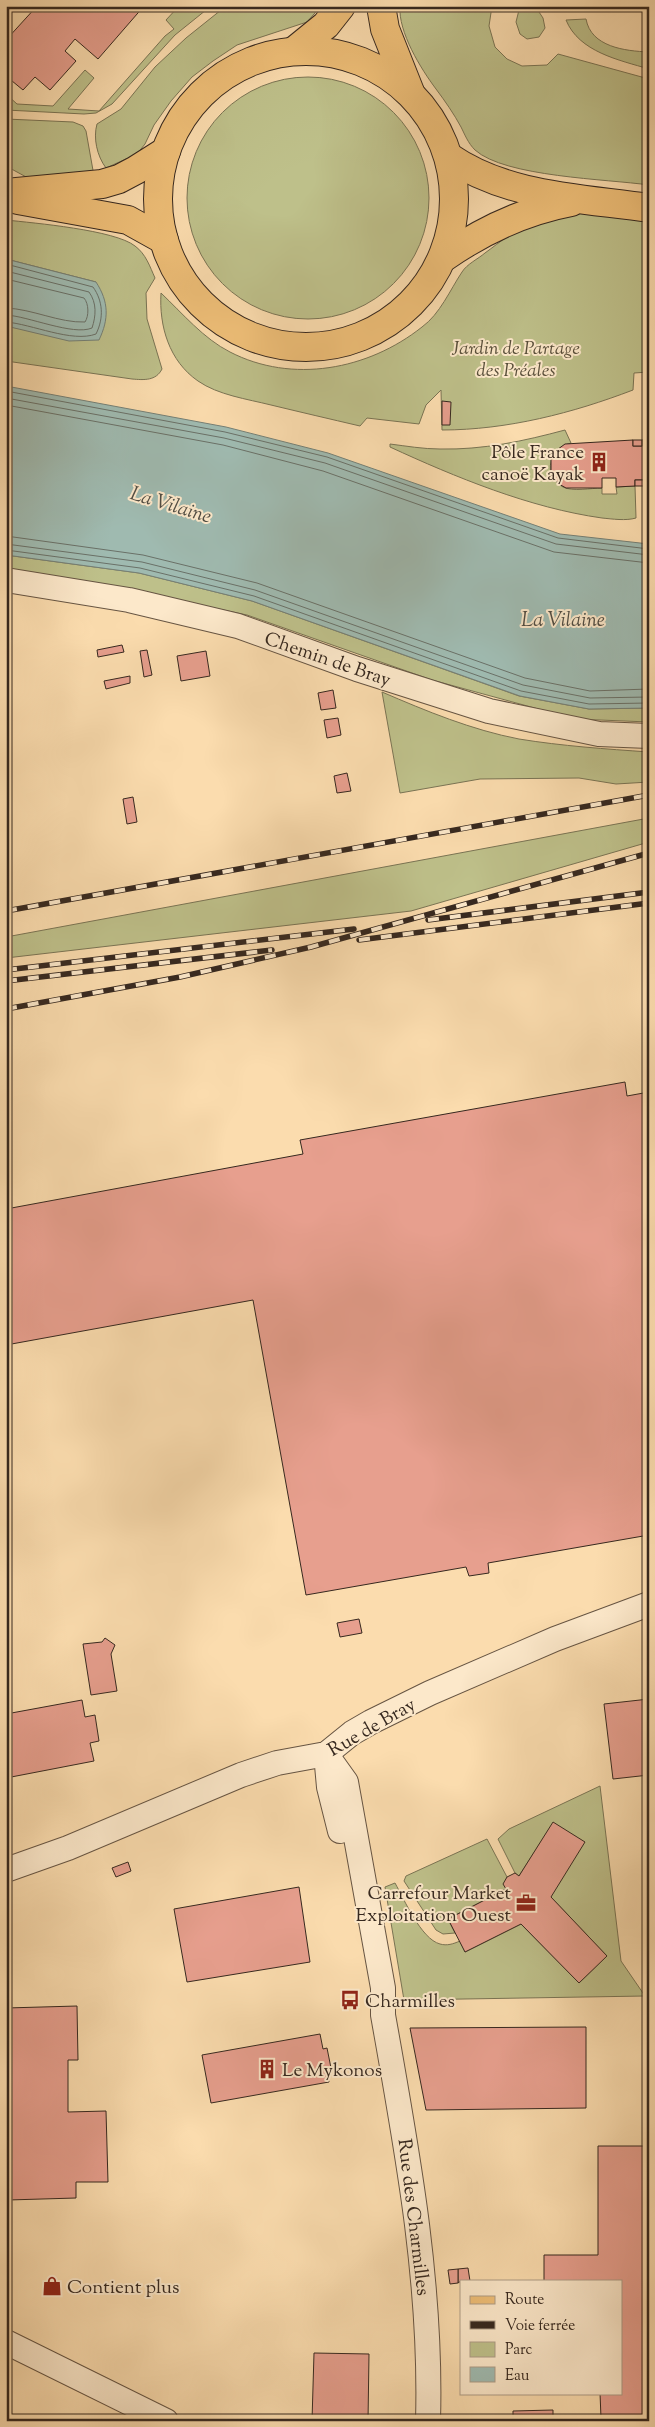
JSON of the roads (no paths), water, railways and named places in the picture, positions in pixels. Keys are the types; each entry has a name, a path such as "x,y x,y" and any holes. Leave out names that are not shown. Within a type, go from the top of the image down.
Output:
{"main road":[{"path":"294,51 326,25 340,6"},
{"path":"381,6 386,29 410,94"},
{"path":"294,51 320,52 345,56 369,65 391,77 410,94 434,123 449,156 453,177 454,218 443,258 432,278 418,296 402,312 364,336 342,343 320,346 297,346 253,337 232,327 214,314 183,281 172,261 164,240 159,218 160,173 166,151 186,113 215,82 253,61 294,51"},
{"path":"6,193 102,184 120,179 166,151"},
{"path":"449,156 480,175 511,186 582,200 649,208"},
{"path":"6,198 97,212 128,220 164,240"},
{"path":"443,258 480,233 526,212 582,200"}],"street":[{"name":"Chemin de Bray","path":"6,580 129,600 238,626 357,669 490,711 599,734 649,736"},
{"name":"Rue de Bray","path":"6,1870 68,1848 241,1774 277,1763 326,1754 364,1725 430,1693 555,1640 649,1604"},
{"name":"Rue des Charmilles","path":"326,1754 329,1787 374,1990 383,2015 406,2142 420,2234 428,2331 428,2421"},
{"path":"6,2342 166,2421"}],"water":[{"path":"6,259 96,282 103,297 106,311 105,325 99,340 69,341 6,326"},
{"name":"La Vilaine","path":"6,386 226,427 328,453 560,534 649,544 649,708 589,709 520,696 252,601 139,573 6,555"}],"railway":[{"path":"6,911 649,795"},
{"path":"6,1009 180,977 311,947 649,853"},
{"path":"428,920 649,892"},
{"path":"359,940 649,903"},
{"path":"6,970 354,929"},
{"path":"6,981 272,950"}],"place":[{"name":"Pôle France canoë Kayak","path":"599,462"},
{"name":"Carrefour Market Exploitation Ouest","path":"526,1903"},
{"name":"Charmilles","path":"350,2000"},
{"name":"Le Mykonos","path":"267,2069"},
{"name":"Contient plus","path":"52,2286"}],"park label":[{"name":"Jardin de Partage des Préales","path":"516,358"}]}
